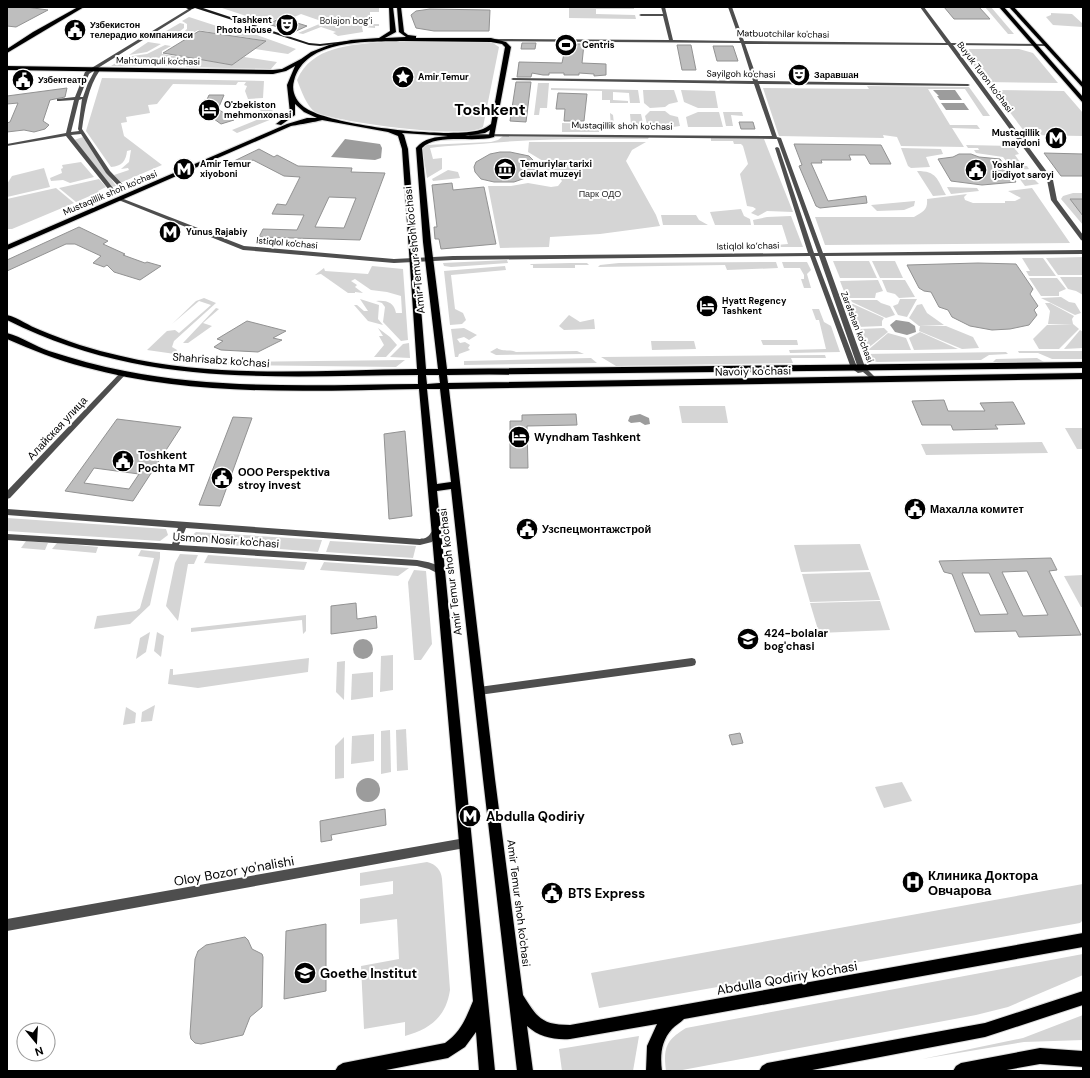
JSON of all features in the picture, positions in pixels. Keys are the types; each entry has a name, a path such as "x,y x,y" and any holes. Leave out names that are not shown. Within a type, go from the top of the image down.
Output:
{"main road":[{"path":"7,44 71,7"},
{"path":"7,52 35,33 82,7"},
{"path":"290,89 295,70 312,53 328,46 369,40 387,36 393,32 391,7"},
{"path":"399,7 401,27 405,35 450,39"},
{"path":"1000,7 1083,101"},
{"path":"1011,7 1083,86"},
{"path":"369,40 450,39 491,40 504,42 508,48 492,134"},
{"name":"Mahtumquli ko'chasi","path":"7,70 273,72 286,69 306,58"},
{"name":"Mahtumquli ko'chasi","path":"93,71 269,75 282,78 298,104 307,112 320,118 333,121"},
{"name":"Mustaqillik shoh ko'chasi","path":"7,248 117,196 124,190 288,119 294,112 290,89"},
{"name":"Mustaqillik shoh ko'chasi","path":"7,241 289,125 311,120 333,121"},
{"path":"333,121 432,134 470,135 484,132 494,125"},
{"name":"Amir Temur shoh ko'chasi","path":"350,123 396,132 403,140 432,488 487,1071"},
{"name":"Amir Temur shoh ko'chasi","path":"492,134 490,137 484,138 433,140 423,143 419,147 424,213 442,373 525,1071"},
{"name":"Shahrisabz ko'chasi","path":"7,317 42,334 80,348 139,363 172,368 262,375 442,373"},
{"path":"7,336 53,354 123,374 163,381 233,388 423,387"},
{"name":"Navoiy ko'chasi","path":"442,373 1083,365"},
{"name":"Navoiy ko'chasi","path":"423,387 1083,376"},
{"path":"432,488 455,485"},
{"name":"Abdulla Qodiriy ko'chasi","path":"515,993 522,1007 534,1023 542,1029 551,1033 570,1032 1083,940"},
{"path":"767,1071 985,1030 1083,998"},
{"path":"343,1071 448,1050 460,1041 471,1026 480,999"},
{"path":"654,1071 654,1051 659,1033 670,1020 683,1012"},
{"path":"961,1071 1040,1056 1083,1059"}],"street":[{"path":"68,135 77,98 93,71 191,7 312,44 354,42"},
{"path":"663,7 671,41"},
{"name":"Zarafshan ko'chasi","path":"730,7 776,138 820,254 858,368"},
{"name":"Buyuk Turon ko'chasi","path":"922,7 1050,180 1054,200 1083,239"},
{"path":"640,15 665,15"},
{"path":"508,48 521,39"},
{"name":"Matbuotchilar ko'chasi","path":"491,40 542,39 742,43 1046,45"},
{"path":"93,71 80,129 108,172 124,190"},
{"name":"Sayilgoh ko'chasi","path":"513,79 968,85"},
{"path":"59,100 86,98"},
{"path":"7,146 81,132"},
{"name":"Mustaqillik shoh ko'chasi","path":"470,135 492,134 776,138"},
{"name":"Istiqlol ko'chasi","path":"68,135 117,196 243,248 380,260 414,260"},
{"name":"Zarafshan ko'chasi","path":"776,138 812,254 858,368 875,380"},
{"name":"Istiqlol ko‘chasi","path":"414,260 812,254 1083,252"},
{"name":"Алайская улица","path":"7,496 123,374"},
{"name":"Usmon Nosir ko'chasi","path":"7,512 183,526 420,542 429,540 436,531"},
{"path":"174,548 183,526"},
{"name":"Usmon Nosir ko'chasi","path":"7,537 417,563 431,566 441,572"},
{"path":"479,691 692,662"},
{"name":"Oloy Bozor yo'nalishi","path":"7,925 466,843"}],"green space":[{"name":"Bolajon bog‘i","path":"219,7 379,7 379,12 370,12 370,24 379,24 379,26 375,26 375,28 362,27 363,32 338,36 333,33 336,32 321,27 303,34 298,33 324,22 301,14 292,18 284,16 267,23"},
{"path":"569,7 634,7 634,9 596,9 596,14 635,15 636,19 569,18"},
{"path":"985,7 991,7 1014,34 1008,34"},
{"path":"1051,13 1072,14 1083,24 1083,27 1053,25 1046,17 1051,15"},
{"path":"189,17 229,30 237,28 227,35 198,30 184,38 178,37 187,29 187,24 182,21"},
{"path":"180,23 184,24 184,28 174,36 161,34"},
{"path":"240,29 296,49 288,54 255,49 266,41 233,35"},
{"path":"148,42 161,44 147,52 129,55"},
{"path":"383,42 485,42 493,43 499,47 483,127 453,132 429,131 373,125 327,116 312,110 304,98 297,80 312,60 333,49 358,44"},
{"path":"165,45 171,46 162,51 162,54 192,59 181,66 111,66 125,57 147,54"},
{"path":"961,49 1019,49 1033,53 1058,83 985,82"},
{"path":"244,57 277,62 271,69 185,67 197,59 232,65"},
{"path":"102,78 264,81 263,98 248,99 245,91 247,86 244,85 246,82 238,82 236,85 173,84 157,104 148,105 150,113 126,117 127,122 121,123 124,136 162,165 120,183 114,175 129,170 128,168 121,169 129,162 131,150 127,151 126,158 121,164 111,167 86,131"},
{"path":"538,83 549,83 547,108 540,108 539,115 534,115"},
{"path":"867,86 969,87 990,116 983,116 965,89 928,89 950,125 977,125 980,129 952,128 964,147 901,146 897,137 883,135 884,138 779,136 763,88 869,89"},
{"path":"551,88 638,90 640,103 630,103 629,93 613,92 613,100 628,101 628,103 610,103 610,100 602,100 602,91 551,90"},
{"path":"643,90 674,90 678,102 669,104 665,107 650,108 644,103"},
{"path":"681,90 715,91 718,108 698,108 684,102"},
{"path":"993,90 1064,91 1083,113 1083,136 1027,135"},
{"path":"268,104 277,117 237,133 232,130 264,117 258,106"},
{"path":"650,111 665,111 670,115 678,117 680,126 673,127 674,129 648,128 645,116"},
{"path":"698,112 719,112 723,127 688,127 686,117"},
{"path":"723,112 742,112 743,116 731,115 733,126 726,126"},
{"path":"610,113 613,115 614,124 631,124 630,114 641,114 644,128 632,128 631,125 614,125 614,127 611,127"},
{"path":"562,123 599,124 599,132 562,132"},
{"path":"503,136 649,137 648,139 530,140 430,148 433,159 442,158 442,169 427,178 422,147 426,145 491,142 498,140"},
{"path":"83,137 116,186 112,187 74,140"},
{"path":"711,138 764,139 793,212 767,211 758,216 751,213 756,209 747,206 740,174 748,164 743,146 741,144 734,144 733,141 711,141"},
{"name":"Парк ОДО","path":"529,142 646,142 632,150 626,161 656,215 660,226 600,234 550,237 549,247 500,248 488,186 511,186 528,183 551,187 558,186 562,181 559,177 547,174 543,161 528,152"},
{"path":"966,145 1013,146 1019,154 1015,155 1023,166 1027,166 1029,169 1014,167 1003,157 976,153 974,150 979,150 978,148 968,148"},
{"path":"901,148 941,149 943,154 926,157 930,167 911,168 908,166"},
{"path":"81,162 94,177 70,183 63,180 51,181 50,178 62,173 62,165"},
{"path":"44,168 50,187 7,197 7,184 12,176"},
{"path":"448,170 458,172 460,178 433,181 432,179"},
{"path":"917,171 924,171 933,174 946,195 933,196"},
{"path":"1017,172 1027,172 1039,184 1025,186 1016,174"},
{"path":"99,179 106,187 98,191 99,192 76,202 59,188"},
{"path":"947,187 977,188 979,191 951,194"},
{"path":"56,188 74,203 12,229 7,229 7,199"},
{"path":"1032,188 1070,243 825,245 815,217 914,217 926,208 927,199 967,194 964,197 965,200 973,203 1005,203 1005,201 1015,201 1021,198 1008,191"},
{"path":"1073,193 1083,193 1083,199 1071,199 1083,216 1083,225 1061,199 1063,196"},
{"path":"915,201 914,206 904,210 877,211 871,205"},
{"path":"741,209 744,216 750,219 751,225 715,225 710,212"},
{"path":"661,215 696,215 699,220 708,225 663,225"},
{"path":"791,216 803,247 777,247 776,245 788,244 782,225 754,225 753,220 767,217"},
{"path":"1083,257 1083,275 1058,275 1046,258"},
{"path":"1022,258 1043,258 1056,276 1029,276 1026,271 1030,271"},
{"path":"507,260 508,263 451,267 444,266 443,263"},
{"path":"833,261 869,261 877,278 840,278"},
{"path":"872,261 895,261 903,278 880,278"},
{"path":"776,262 778,268 727,270 725,265 598,267 600,265 619,263"},
{"path":"782,262 807,262 811,270 807,274 811,288 804,288 801,279 804,279 804,275 800,268 784,268"},
{"path":"587,263 589,265 575,265 575,268 533,268 533,265 530,265 531,264"},
{"path":"372,266 403,269 408,340 401,341 383,322 385,307 382,303 376,301 389,302 395,309 396,313 402,313 401,296 371,290 355,279 351,281 357,285 355,287 363,293 348,293 321,274 315,275 324,268 325,271 368,274"},
{"path":"505,266 506,270 451,275 455,309 463,313 466,320 462,324 450,325 444,271"},
{"path":"1060,277 1083,277 1083,295 1068,289"},
{"path":"1029,278 1057,278 1066,289 1059,292 1059,296 1041,296"},
{"path":"878,280 883,291 876,293 875,298 849,298 845,294 840,281"},
{"path":"882,280 905,280 915,297 899,298 895,294 887,292"},
{"path":"1061,297 1069,302 1075,303 1081,313 1075,315 1041,298"},
{"path":"204,298 216,303 174,341 172,347 177,350 175,354 147,350 167,331 175,330 179,333 211,305 199,301 172,324 196,301"},
{"path":"360,299 379,305 378,319 383,325 368,321 354,305 357,305 364,311 368,311"},
{"path":"900,299 917,299 907,317 898,315 893,306 898,304"},
{"path":"851,300 877,300 890,306 895,315 886,318 852,302"},
{"path":"1045,303 1050,303 1074,316 1072,319 1073,324 1048,324 1050,311"},
{"path":"849,304 853,304 884,318 882,321 882,326 858,327"},
{"path":"922,304 927,313 944,325 919,326 909,318 917,305"},
{"path":"216,308 219,309 203,323 212,326 188,343 183,343"},
{"path":"812,309 819,309 824,322 831,326 840,352 790,353 789,350 826,349 819,320 816,320"},
{"path":"569,315 580,322 594,319 595,329 564,330 559,326"},
{"path":"1073,324 1079,329 1059,349 1039,349 1033,339 1047,325"},
{"path":"920,326 946,326 973,337 979,348 962,349 919,331"},
{"path":"378,328 390,337 397,345 386,357 374,357 384,345 379,336 383,336"},
{"path":"464,328 477,335 469,340 464,337 457,339 460,343 465,342 470,345 468,348 470,350 459,354 458,357 455,357 451,329"},
{"path":"884,328 888,332 867,349 859,329"},
{"path":"1080,330 1083,332 1083,348 1064,349"},
{"path":"920,332 958,349 914,350 909,338"},
{"path":"888,333 906,338 911,350 868,350"},
{"path":"761,340 797,340 798,345 763,345"},
{"path":"651,341 694,341 696,349 652,350"},
{"path":"409,343 410,358 390,357 403,344"},
{"path":"497,348 516,352 577,351 584,354 496,355 490,352"},
{"path":"1018,351 1083,351 1083,359 1052,359 1038,353 1019,353"},
{"path":"1006,352 1008,354 989,355 981,360 877,362 868,359 862,354"},
{"path":"825,355 826,358 791,358 793,363 616,366 601,357"},
{"path":"179,357 218,361 212,365 179,361"},
{"path":"591,358 597,363 464,365 464,361"},
{"path":"1037,358 1044,362 993,362 996,359"},
{"path":"405,360 396,367 222,365 228,362"},
{"path":"679,406 725,406 728,423 682,423"},
{"path":"1065,428 1083,428 1083,449 1077,449"},
{"path":"1042,442 1048,453 926,455 921,444"},
{"path":"7,518 166,529 168,535 160,541 7,531"},
{"path":"196,532 322,540 318,552 191,542 190,537"},
{"path":"26,541 48,543 45,550 21,548"},
{"path":"330,541 416,546 413,558 326,552"},
{"path":"57,543 98,547 96,553 52,549"},
{"path":"860,544 869,570 801,572 794,545"},
{"path":"141,550 160,552 150,605 130,624 94,629 97,616 136,611 140,608 154,558 138,556"},
{"path":"180,554 198,555 194,564 188,564 178,621 166,606 175,563"},
{"path":"208,555 307,562 304,570 204,563"},
{"path":"324,562 409,568 398,576 320,570"},
{"path":"414,570 426,571 432,644 421,660 414,660 408,582"},
{"path":"870,572 880,600 810,602 802,574"},
{"path":"1083,575 1083,607 1081,607 1064,576"},
{"path":"880,601 890,630 819,633 810,603"},
{"path":"306,615 306,631 303,634 302,620 191,632 191,628"},
{"path":"150,632 146,652 136,659 140,638"},
{"path":"157,632 164,636 161,657 154,651"},
{"path":"393,655 393,690 380,692 381,656"},
{"path":"309,658 308,672 198,688 168,684 170,669 173,669 173,675"},
{"path":"345,661 344,700 336,692 337,662"},
{"path":"373,672 373,697 351,700 352,674"},
{"path":"155,705 152,721 141,722 142,712"},
{"path":"126,707 136,713 135,723 123,725"},
{"path":"406,729 408,770 397,771 396,730"},
{"path":"390,730 391,772 381,774 381,731"},
{"path":"374,734 374,761 351,764 352,736"},
{"path":"344,737 344,778 335,779 335,746"},
{"path":"902,782 912,801 884,808 875,787"},
{"path":"427,862 438,868 442,879 450,990 445,1008 441,1015 422,1030 405,1036 405,1022 364,1029 361,966 399,959 397,919 360,924 360,899 393,894 393,881 360,886 360,873"},
{"path":"1083,884 1083,920 1080,923 599,1008 591,973"},
{"path":"1083,954 1083,975 1008,1007 976,1015 677,1071 666,1071 665,1056 667,1045 679,1032 686,1028"},
{"path":"1083,1015 1083,1040 1024,1042 922,1059 1023,1038"},
{"path":"639,1036 633,1071 562,1071 559,1049"}],"shaded area":[{"path":"933,90 955,90 962,100 940,100 937,96 939,96"},
{"path":"941,103 964,103 969,110 946,110"},
{"path":"345,139 380,144 382,148 381,158 375,160 331,157"},
{"path":"896,320 909,322 915,326 916,332 907,335 895,332 890,325"},
{"path":"640,414 649,418 650,424 645,425 640,422 631,423 628,421 630,416"},
{"path":"363,639 370,642 373,649 370,656 363,659 356,656 353,649 356,642"},
{"path":"368,778 377,781 380,790 377,799 368,802 359,799 356,790 359,781"}],"building":[{"path":"26,7 48,10 16,27 7,26 7,8"},
{"path":"944,7 979,7 990,19 954,19"},
{"path":"430,9 490,10 489,31 434,31 416,28 411,15 416,11"},
{"name":"Tashkent Photo House","path":"281,18 307,26 294,32 268,24"},
{"path":"199,31 266,41 232,65 163,53"},
{"path":"522,43 536,43 535,49 521,49"},
{"path":"566,44 584,44 582,63 606,64 606,75 594,76 594,74 579,73 579,75 564,75 564,73 549,73 549,75 543,75 532,73 531,77 517,77 519,62 562,63"},
{"path":"677,45 691,45 696,70 682,70"},
{"path":"713,46 733,46 738,61 717,61"},
{"path":"516,82 531,82 526,122 510,121"},
{"path":"67,88 65,97 50,100 43,121 49,125 45,129 34,132 24,130 7,132 7,123 10,122 18,103 7,104 7,96"},
{"path":"558,93 587,94 584,121 564,121 565,109 556,109"},
{"name":"O'zbekiston mehmonxonasi","path":"209,95 224,95 218,109 234,120 221,124 207,114 200,115"},
{"path":"739,122 753,122 755,129 741,129"},
{"path":"794,144 881,145 891,164 870,164 865,155 849,155 851,160 821,160 822,163 811,163 828,201 866,196 867,203 820,208 816,206 799,166 802,165"},
{"path":"259,149 274,157 277,155 298,166 352,168 351,172 385,173 360,240 259,237 263,229 297,230 304,215 272,214 277,204 286,205 300,177 284,176 253,160 239,166 232,162","holes":["329,197 356,198 344,228 315,227"]},
{"name":"Temuriylar tarixi davlat muzeyi","path":"510,152 529,156 537,166 536,171 531,176 514,182 494,182 481,179 475,172 474,167 476,162 490,154"},
{"path":"1044,153 1083,154 1083,176 1061,176"},
{"name":"Yoshlar ijodiyot saroyi","path":"959,154 971,154 979,157 1000,159 1016,182 982,185 951,181 938,159 953,157"},
{"path":"452,183 453,190 484,187 496,244 441,249 439,239 435,239 434,227 437,227 432,185"},
{"path":"1070,199 1083,199 1083,216"},
{"path":"79,227 108,241 103,244 125,254 123,255 145,263 147,262 161,266 140,280 114,272 107,265 104,267 93,263 101,256 75,244 66,244 7,271 7,260"},
{"path":"978,263 1016,264 1033,289 1030,294 1038,306 1034,310 1037,315 1029,325 1010,329 992,330 970,326 952,317 948,310 939,307 931,292 924,291 919,288 907,265"},
{"path":"247,321 286,331 273,338 282,340 258,352 221,350 214,347 223,341 217,339"},
{"path":"944,400 948,411 985,411 980,403 1013,402 1025,424 995,425 998,429 953,430 951,425 922,425 912,401"},
{"name":"Wyndham Tashkent","path":"576,414 577,425 527,426 528,468 510,468 510,421 522,421 522,415"},
{"path":"233,417 252,418 220,506 199,505"},
{"name":"Toshkent Pochta MT","path":"117,419 181,427 133,501 65,491","holes":["94,468 139,474 129,489 84,483"]},
{"path":"405,431 412,516 389,519 384,434"},
{"path":"1051,558 1057,570 1049,571 1081,635 1019,637 1016,631 975,632 952,574 944,572 939,561","holes":["1027,571 1048,615 1023,616 1002,572","962,573 989,573 1008,614 980,615"]},
{"path":"356,603 357,619 376,616 377,628 331,634 331,606"},
{"path":"740,733 743,743 732,745 729,735"},
{"path":"385,809 386,825 331,835 332,840 321,842 320,821"},
{"name":"Goethe Institut","path":"326,924 326,991 284,999 286,931"},
{"path":"245,937 252,949 262,954 263,957 262,1007 250,1017 243,1035 201,1044 195,1043 191,1039 190,1034 195,959 198,951 206,945"}],"place":[{"name":"Tashkent Photo House","path":"287,25"},
{"name":"Узбекистон телерадио компанияси","path":"75,30"},
{"name":"Centris","path":"566,45"},
{"name":"Заравшан","path":"799,75"},
{"name":"Amir Temur","path":"403,77"},
{"name":"Узбектеатр","path":"23,80"},
{"name":"O'zbekiston mehmonxonasi","path":"209,110"},
{"name":"Mustaqillik maydoni","path":"1056,138"},
{"name":"Amir Temur xiyoboni","path":"184,169"},
{"name":"Temuriylar tarixi davlat muzeyi","path":"505,169"},
{"name":"Yoshlar ijodiyot saroyi","path":"976,170"},
{"name":"Yunus Rajabiy","path":"170,232"},
{"name":"Hyatt Regency Tashkent","path":"707,306"},
{"name":"Wyndham Tashkent","path":"519,437"},
{"name":"Toshkent Pochta MT","path":"123,461"},
{"name":"ООО Perspektiva stroy invest","path":"222,478"},
{"name":"Махалла комитет","path":"915,509"},
{"name":"Узспецмонтажстрой","path":"527,529"},
{"name":"424-bolalar bog'chasi","path":"748,639"},
{"name":"Abdulla Qodiriy","path":"470,816"},
{"name":"Клиника Доктора Овчарова","path":"913,882"},
{"name":"BTS Express","path":"552,893"},
{"name":"Goethe Institut","path":"305,973"}],"district":[{"name":"Toshkent","path":"490,109"}]}
